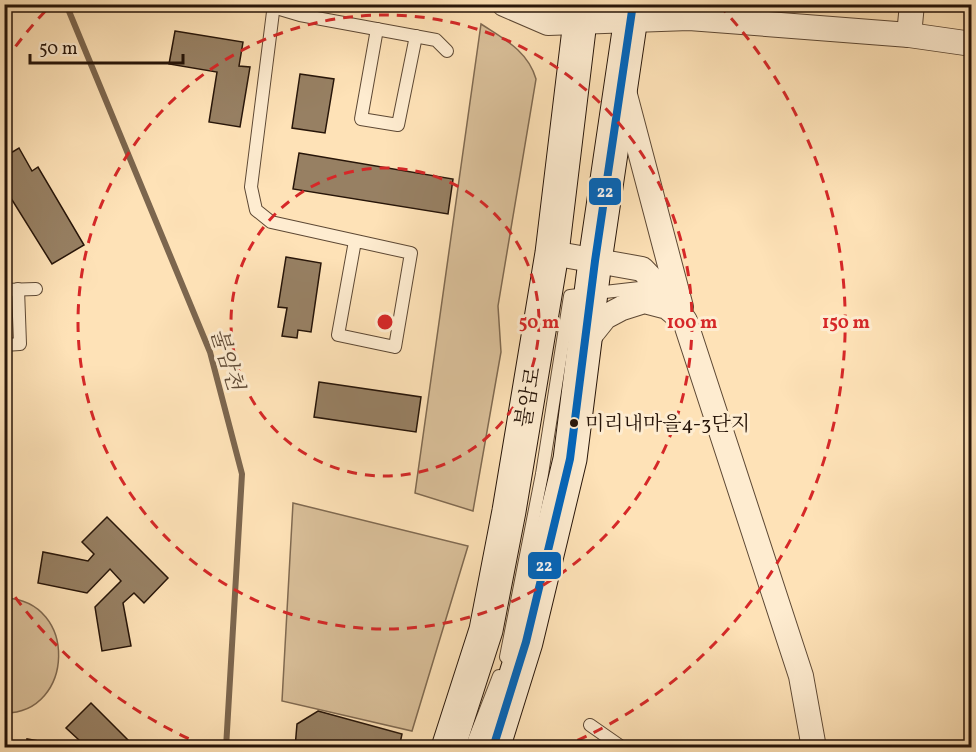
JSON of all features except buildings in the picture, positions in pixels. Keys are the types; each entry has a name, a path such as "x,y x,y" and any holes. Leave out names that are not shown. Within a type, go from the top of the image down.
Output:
{"street":[{"path":"504,4 548,23 582,13 631,12 909,35 972,44"},
{"path":"909,35 912,4"},
{"path":"493,747 526,642 570,459 595,261 631,12"},
{"name":"불암로","path":"448,747 486,630 509,511 552,253 582,13"},
{"path":"621,82 685,321 801,676 814,747"},
{"path":"552,253 642,269 685,321"},
{"path":"585,342 605,317 622,308 644,301 667,307 685,321"}],"lane":[{"path":"355,241 338,335 395,347 411,253 270,222 256,210 251,187 270,6 436,40 447,51"},
{"path":"377,29 362,119 398,125 416,36"},
{"path":"471,747 505,662 542,474 570,296 657,286"},
{"path":"4,345 20,344 18,289"},
{"path":"4,290 36,289"},
{"path":"590,725 623,747"}],"shaded area":[{"path":"481,24 521,53 536,79 498,306 501,352 473,511 415,493"},
{"path":"293,503 468,546 412,731 282,701"},
{"path":"5,598 29,604 46,617 56,636 59,657 55,677 45,695 28,708 5,713"}],"waterway":[{"name":"불암천","path":"66,4 210,352 242,474 226,748"}],"transit line":[{"name":"22","path":"493,748 526,642 570,459 595,261 633,4"}],"place":[{"name":"미리내마을4-3단지","path":"574,423"}]}
